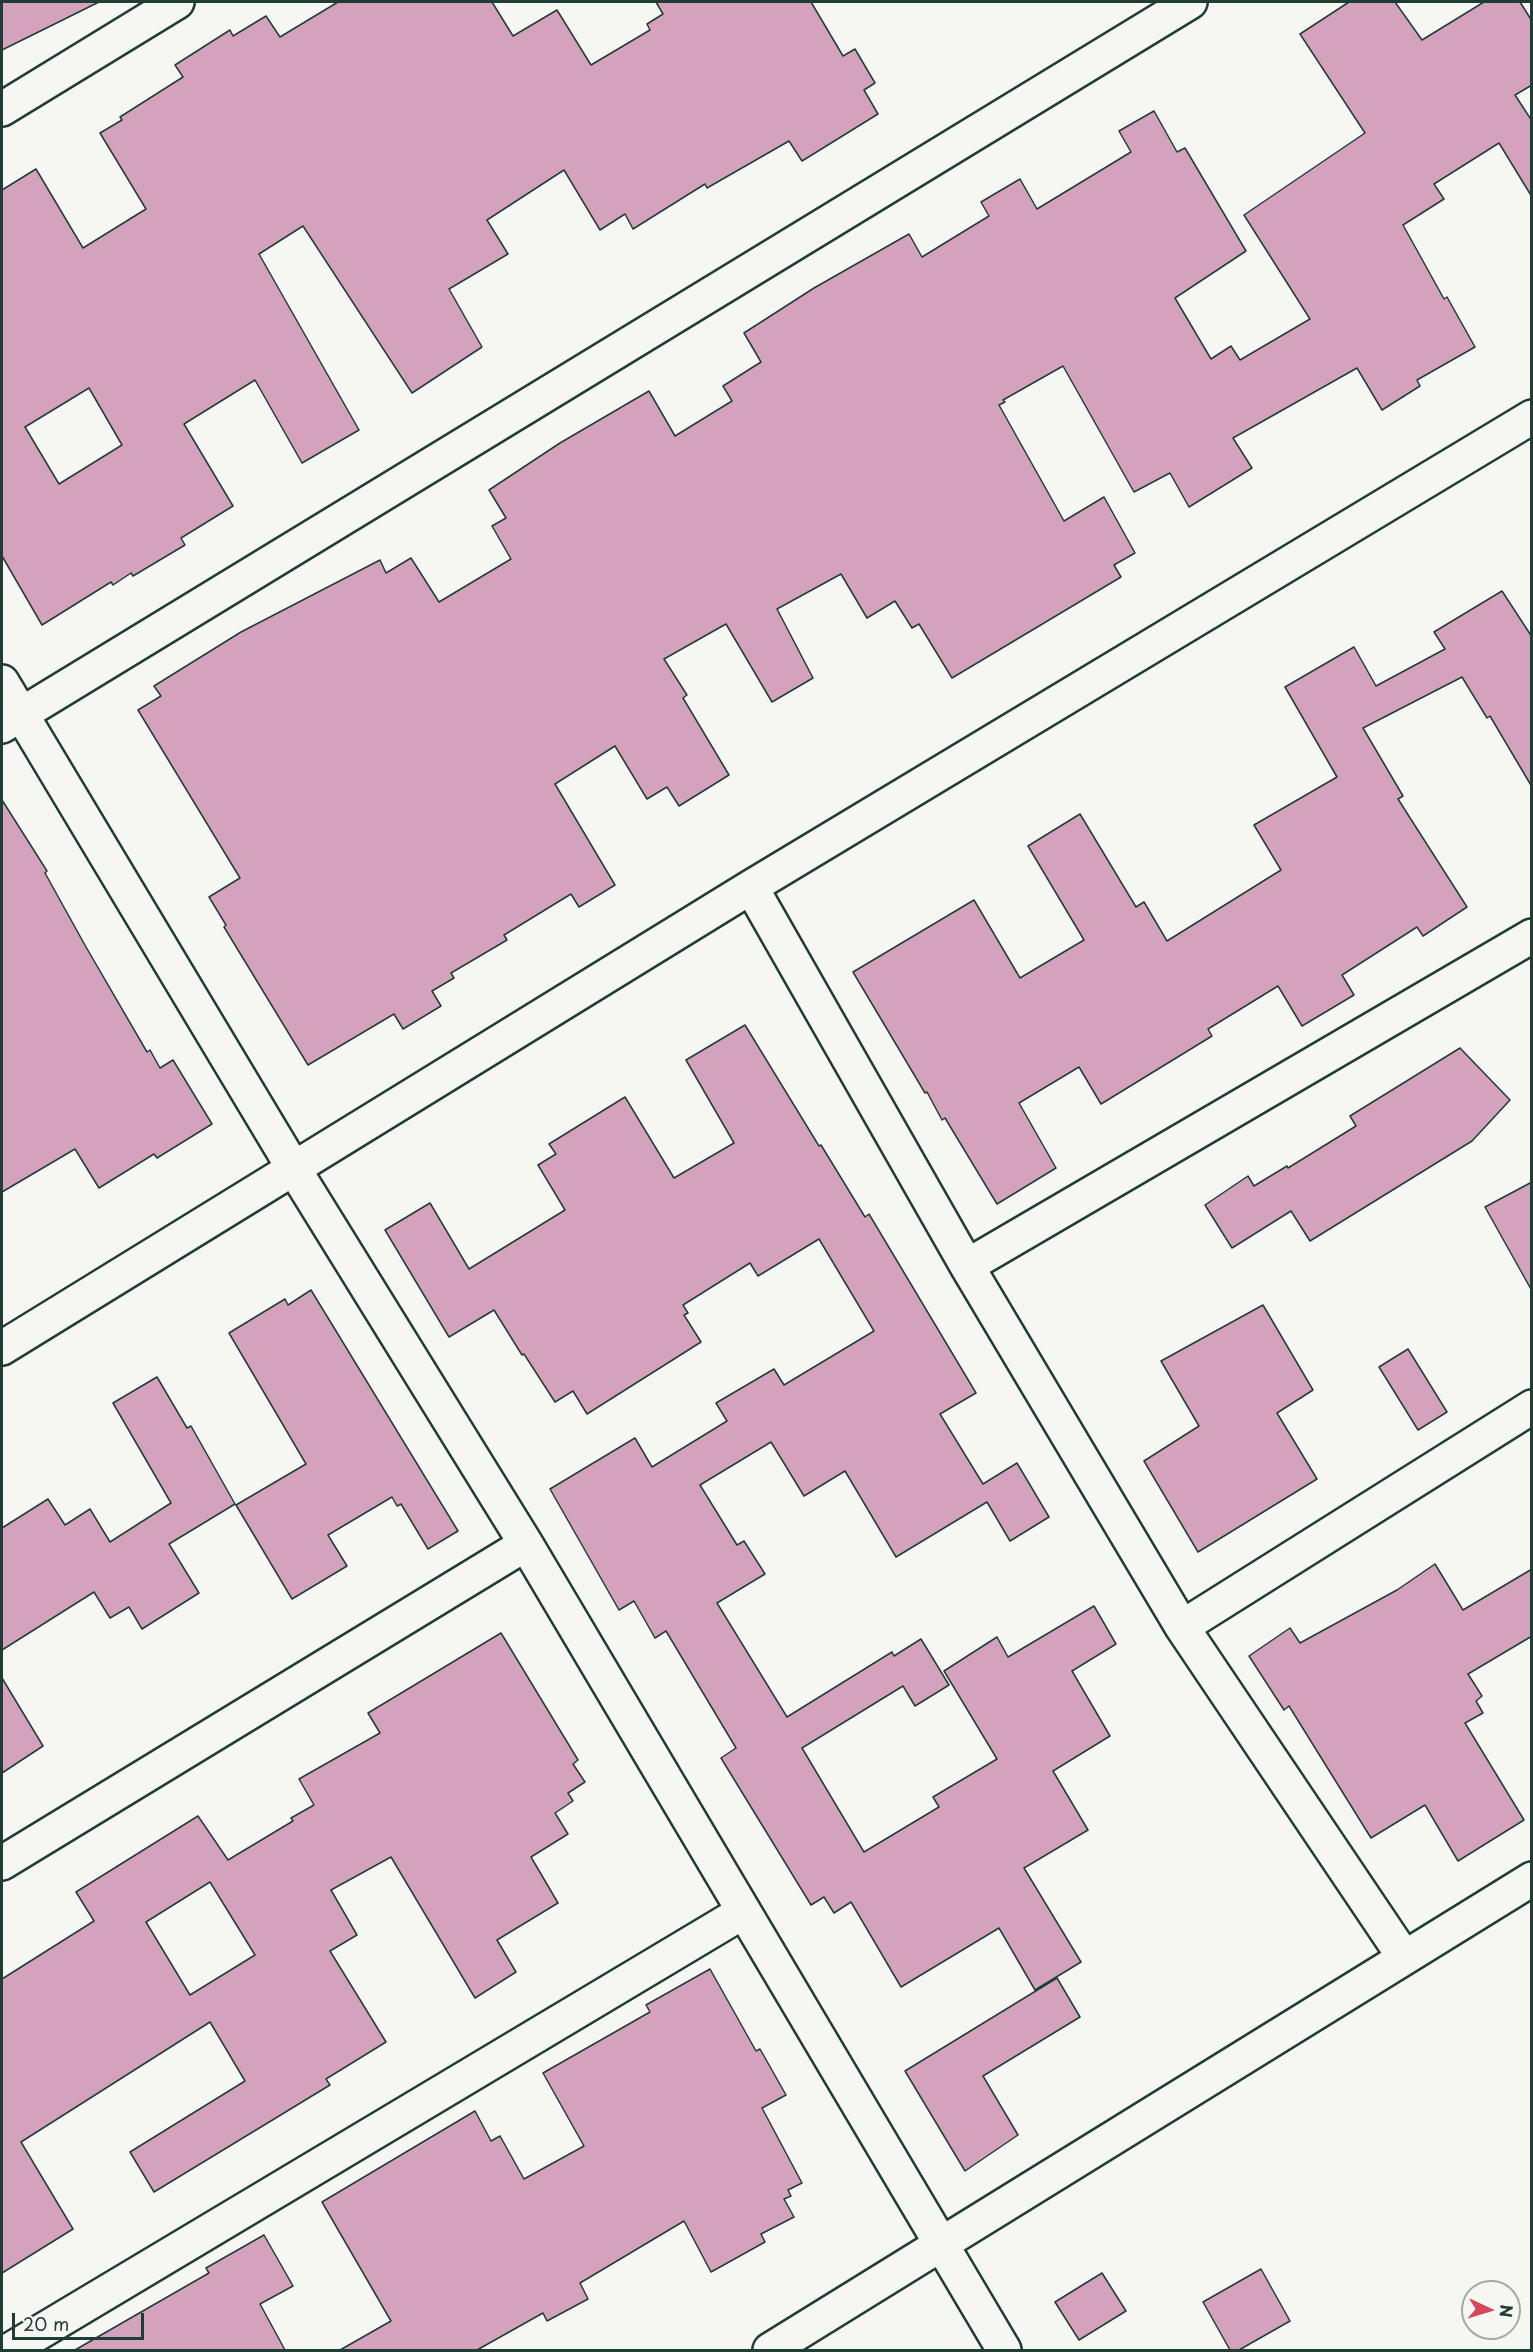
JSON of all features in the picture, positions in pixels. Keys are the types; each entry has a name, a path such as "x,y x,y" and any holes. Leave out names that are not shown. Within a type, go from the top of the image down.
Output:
{"street":[{"path":"2,109 177,2"},
{"path":"11,720 1190,2"},
{"path":"2,1348 751,887 1532,417"},
{"path":"2,682 11,720 294,1169 526,1544 1004,2350"},
{"path":"751,887 967,1266 1182,1627 1404,1957"},
{"path":"967,1266 1532,936"},
{"path":"1182,1627 1532,1407"},
{"path":"2,1863 526,1544"},
{"path":"770,2350 1532,1879"},
{"path":"10,2350 743,1912"}],"building":[{"path":"2,2 99,2 2,50"},
{"path":"338,2 492,2 513,36 557,10 591,65 650,30 647,24 663,14 656,2 811,2 843,56 855,49 875,83 864,90 878,114 802,161 789,141 707,188 705,184 633,229 625,214 600,230 564,170 487,220 508,254 449,289 482,347 412,393 303,226 259,254 359,430 302,463 255,380 184,424 233,506 181,538 185,545 133,576 131,573 113,585 111,582 42,625 2,556 2,190 36,169 83,248 146,209 100,133 122,120 120,117 183,77 175,65 230,30 233,36 266,16 280,37","holes":["89,388 122,445 59,484 25,427"]},
{"path":"1349,2 1395,2 1422,40 1484,2 1520,2 1532,21 1532,85 1515,95 1532,121 1532,197 1499,143 1434,184 1444,199 1403,225 1444,299 1447,297 1475,347 1417,380 1420,386 1382,410 1357,368 1233,438 1252,468 1189,507 1170,473 1134,492 1063,366 1003,400 1005,402 999,405 1064,521 1104,497 1135,553 1114,565 1121,577 952,678 919,624 912,628 895,601 867,618 841,574 777,609 813,678 772,702 726,624 664,659 687,695 683,698 729,775 679,806 667,787 647,799 615,746 555,784 615,885 579,907 571,894 504,935 507,940 451,973 454,978 432,991 441,1006 403,1029 394,1014 308,1065 224,927 226,925 209,897 240,878 138,710 161,696 154,686 241,632 380,560 386,573 411,558 439,602 511,559 492,526 506,518 489,490 560,443 649,391 675,436 732,401 723,386 761,362 744,333 814,288 909,234 922,257 989,216 981,202 1020,179 1037,209 1131,152 1119,131 1154,111 1177,152 1185,148 1246,251 1175,298 1211,359 1231,346 1240,360 1310,319 1244,215 1365,133 1300,34"},
{"path":"1502,591 1532,637 1532,787 1490,716 1487,718 1462,677 1363,728 1403,796 1398,799 1467,907 1423,936 1417,927 1342,975 1354,995 1302,1026 1278,986 1208,1029 1212,1036 1101,1104 1079,1067 1019,1103 1056,1168 997,1204 945,1118 942,1120 927,1092 925,1093 853,972 974,900 1020,978 1084,940 1028,846 1080,814 1136,907 1144,902 1167,941 1281,870 1254,825 1337,777 1285,687 1354,647 1376,686 1445,649 1434,632"},
{"path":"2,800 47,871 45,873 147,1052 150,1050 160,1068 173,1060 212,1124 157,1158 154,1154 99,1188 75,1149 2,1192"},
{"path":"745,1025 865,1217 869,1214 976,1393 940,1414 983,1484 1017,1463 1049,1517 1010,1541 987,1502 896,1557 845,1471 804,1496 771,1442 700,1485 737,1545 744,1541 765,1574 717,1603 787,1717 892,1652 894,1656 921,1639 949,1685 915,1706 903,1686 802,1748 864,1852 939,1807 933,1797 997,1759 944,1671 997,1637 1008,1657 1094,1606 1116,1644 1072,1671 1110,1736 1053,1771 1088,1830 1024,1868 1081,1962 1035,1990 999,1928 901,1987 851,1902 834,1913 824,1897 811,1905 721,1758 736,1748 666,1631 655,1638 634,1601 619,1610 550,1489 635,1438 652,1467 727,1421 716,1403 774,1369 784,1385 874,1331 819,1239 758,1276 750,1263 683,1305 688,1313 684,1315 701,1342 587,1414 573,1391 555,1402 494,1310 449,1337 385,1230 430,1203 469,1269 565,1210 538,1165 556,1154 549,1144 625,1097 674,1178 734,1143 686,1060"},
{"path":"1460,1048 1510,1100 1472,1141 1310,1241 1291,1211 1232,1248 1205,1205 1248,1176 1254,1186 1287,1166 1288,1168 1356,1126 1350,1116"},
{"path":"1532,1182 1532,1291 1485,1207"},
{"path":"311,1290 458,1531 428,1549 401,1504 397,1506 392,1497 328,1535 347,1566 292,1599 236,1505 306,1464 229,1333 285,1299 288,1305"},
{"path":"1263,1305 1313,1390 1277,1413 1317,1479 1198,1552 1144,1461 1199,1426 1161,1361"},
{"path":"1408,1349 1447,1412 1418,1430 1379,1367"},
{"path":"157,1377 187,1428 191,1426 235,1504 169,1544 199,1593 142,1629 129,1607 110,1618 94,1592 2,1650 2,1528 48,1499 65,1525 90,1509 110,1542 171,1503 113,1403"},
{"path":"1435,1564 1463,1610 1532,1569 1532,1636 1468,1674 1482,1696 1476,1701 1483,1713 1465,1723 1524,1820 1458,1861 1425,1805 1371,1838 1289,1706 1284,1710 1249,1656 1290,1628 1300,1643 1397,1590"},
{"path":"501,1633 578,1760 573,1764 585,1782 568,1793 573,1801 555,1813 568,1834 531,1857 558,1903 497,1940 516,1972 475,1998 391,1857 331,1890 357,1935 330,1951 386,2042 326,2079 330,2085 154,2192 130,2152 245,2081 210,2022 21,2142 73,2229 2,2273 2,1979 94,1921 76,1892 198,1816 228,1860 293,1821 291,1818 314,1805 299,1779 380,1733 368,1713","holes":["210,1882 255,1955 190,1995 146,1922"]},
{"path":"2,1678 43,1746 2,1773"},
{"path":"710,1969 756,2051 760,2049 786,2095 762,2108 802,2183 788,2190 791,2196 784,2199 794,2217 761,2234 765,2242 711,2272 684,2221 580,2283 588,2299 547,2321 543,2313 477,2350 340,2350 391,2321 322,2202 475,2111 491,2141 500,2136 524,2179 584,2146 543,2073 650,2012 646,2005"},
{"path":"1057,1978 1080,2017 983,2076 1018,2135 965,2171 905,2071"},
{"path":"264,2235 293,2286 260,2304 285,2350 75,2350 209,2273 206,2268"},
{"path":"1261,2269 1290,2321 1239,2350 1230,2350 1203,2302"},
{"path":"1102,2273 1126,2311 1079,2340 1055,2302"}]}
